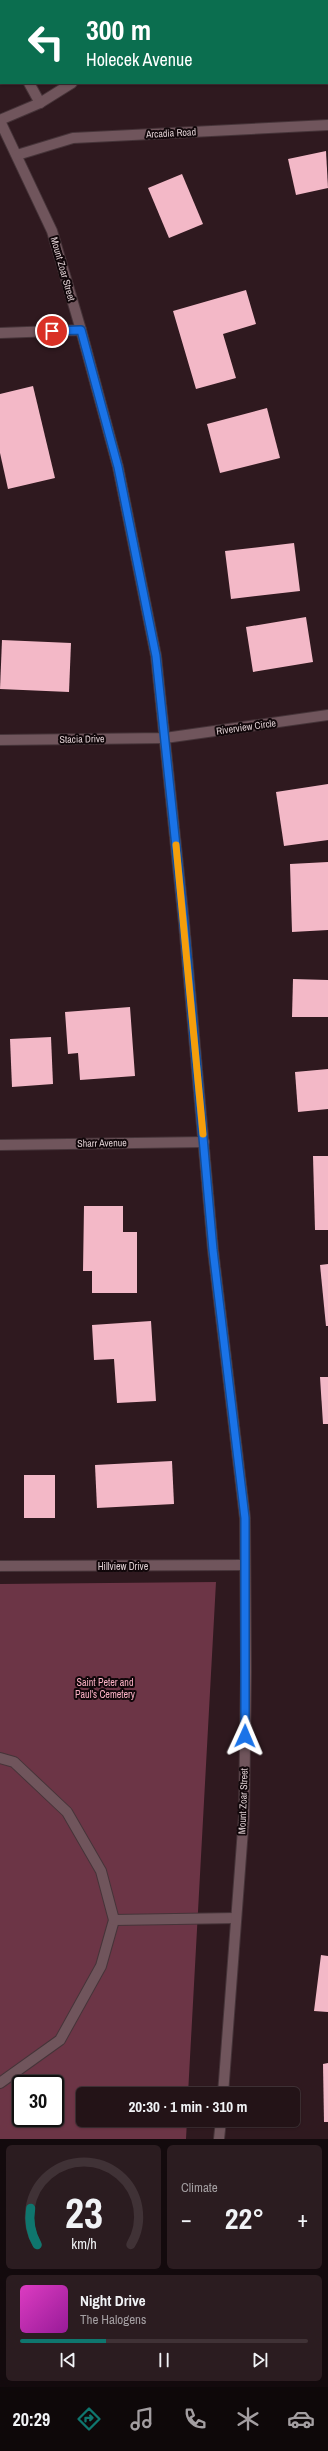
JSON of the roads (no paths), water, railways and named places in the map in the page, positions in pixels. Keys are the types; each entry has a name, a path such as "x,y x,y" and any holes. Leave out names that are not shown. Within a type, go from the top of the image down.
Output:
{"street":[{"path":"30,84 40,102"},
{"path":"0,121 40,102 70,84"},
{"name":"Mount Zoar Street","path":"0,121 52,231 81,330 118,467 156,656 204,1142 213,1250 245,1518 246,1672 244,1816 224,2087"},
{"name":"Arcadia Road","path":"17,155 73,138 328,125"},
{"path":"0,333 81,330"},
{"name":"Riverview Circle","path":"165,738 328,716"},
{"name":"Stacia Drive","path":"0,740 165,738"},
{"name":"Sharr Avenue","path":"0,1145 204,1142"},
{"name":"Hillview Drive","path":"0,1566 245,1565"},
{"path":"0,1758 14,1762 67,1812 101,1871 114,1920 101,1966 60,2040 0,2083"},
{"path":"114,1920 236,1918"},
{"path":"219,2139 220,2127"}],"park label":[{"name":"Saint Peter and Paul's Cemetery","path":"105,1688"}]}
